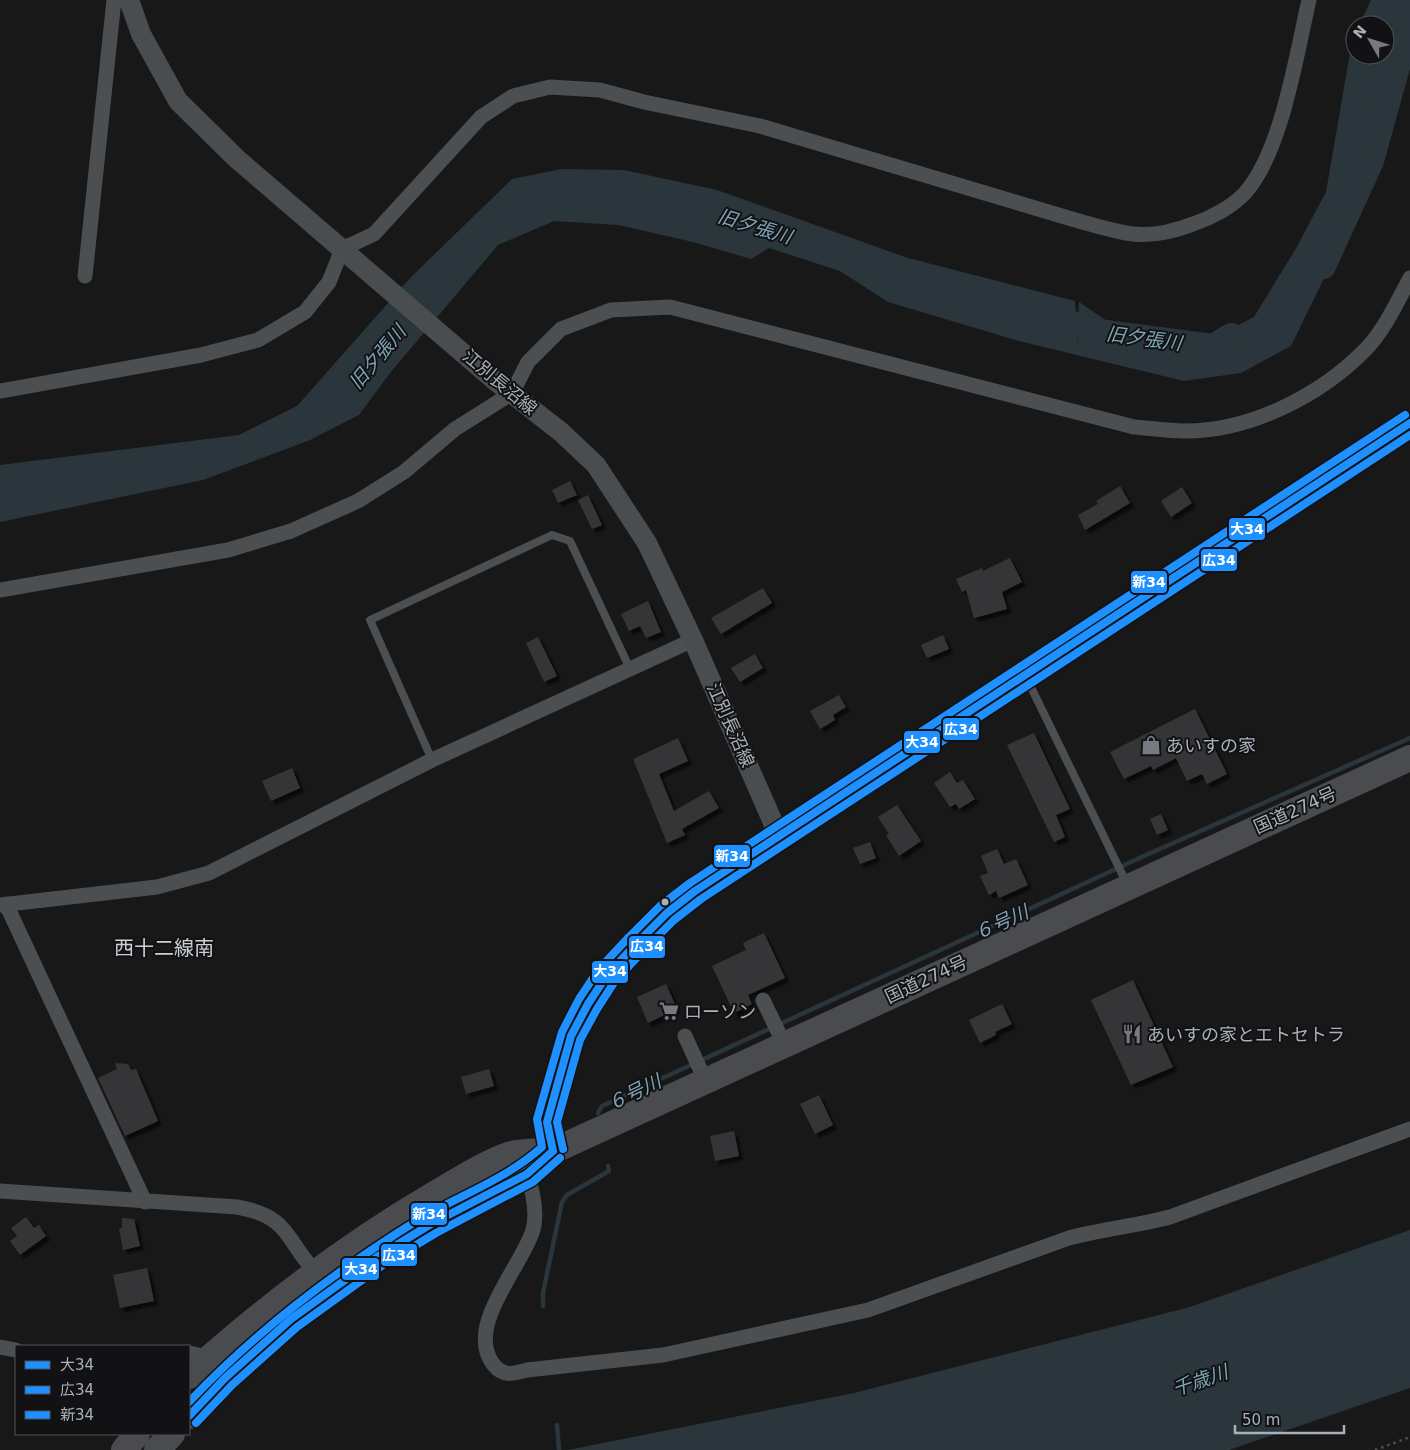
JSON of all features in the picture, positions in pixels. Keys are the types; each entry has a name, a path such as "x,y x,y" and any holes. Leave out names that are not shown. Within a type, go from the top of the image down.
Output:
{"highway":[{"name":"国道274号","path":"190,1415 220,1383 291,1319 333,1288 377,1257 431,1224 527,1174 552,1151 703,1076 1126,882 1410,758"},
{"name":"国道274号","path":"194,1363 314,1271 413,1207 466,1176 511,1154 552,1151"},
{"path":"124,1450 136,1435"},
{"path":"156,1450 171,1435"}],"main road":[{"name":"江別長沼線","path":"129,0 141,34 178,101 237,159 494,378 562,432 596,465 647,543 693,640 779,836"},
{"path":"552,1151 547,1122 571,1036 588,1004 607,975 667,913 695,890 1410,423"}],"street":[{"path":"85,276 114,0"},
{"path":"0,391 200,355 258,340 305,312 329,282 342,249 374,234 481,117 513,96 550,87 600,90 644,102 760,126 1082,222 1133,234 1149,234 1184,228 1211,218 1244,194 1264,166 1280,122 1309,0"},
{"path":"0,590 228,550 291,531 358,501 404,472 455,429 512,393 528,362 562,329 611,310 670,307 1134,427 1185,431 1236,424 1285,408 1334,378 1367,348 1393,312 1410,278"},
{"path":"145,1202 3,905 157,887 209,873 432,760 693,640"},
{"path":"763,1000 782,1040"},
{"path":"685,1036 703,1076"},
{"path":"527,1174 535,1198 534,1228 492,1310 484,1338 489,1359 503,1374 509,1375 527,1370 663,1355 868,1310 1069,1238 1099,1230 1135,1226 1170,1217 1410,1129"},
{"path":"0,1191 256,1210 273,1218 287,1233 314,1271 333,1288"},
{"path":"0,1347 15,1350"},
{"path":"194,1363 220,1383"}],"lane":[{"path":"432,760 370,620 552,534 570,541 630,668"},
{"path":"1026,675 1126,882"}],"path":[{"path":"1376,1450 1410,1437"}],"water":[{"path":"1371,0 1410,0 1410,47 1379,106 1356,167 1329,268 1291,346 1241,373 1184,381 1019,341 888,302 840,271 769,248 751,259 693,242 618,225 554,221 498,245 390,373 359,415 310,440 203,480 0,522 0,465 239,435 297,406 411,277 512,179 561,169 624,170 717,190 908,258 1075,301 1078,346 1079,302 1147,348 1185,352 1254,317 1295,250 1326,192 1348,65 1395,65 1395,15 1364,15"},
{"name":"千歳川","path":"1410,1230 1410,1388 1229,1450 568,1450 854,1393 1190,1307"}],"building":[{"path":"570,481 577,495 558,503 552,490"},
{"path":"1120,486 1130,503 1085,530 1078,515 1098,504 1096,501"},
{"path":"1182,487 1192,503 1171,517 1161,501"},
{"path":"588,495 602,525 592,529 578,500"},
{"path":"1010,558 1022,582 1002,592 1007,609 974,618 966,590 962,592 956,579 982,568 983,571"},
{"path":"763,588 772,603 721,634 711,618"},
{"path":"648,601 661,632 646,638 640,626 629,631 621,614"},
{"path":"943,635 949,649 927,658 921,645"},
{"path":"538,637 557,676 544,682 526,643"},
{"path":"755,654 763,668 740,682 731,668"},
{"path":"839,695 846,707 833,715 835,720 820,729 810,711"},
{"name":"あいすの家","path":"1195,709 1227,774 1207,784 1202,774 1187,781 1176,758 1153,770 1151,766 1124,779 1110,752"},
{"path":"1034,733 1070,809 1056,815 1065,837 1054,842 1007,745"},
{"path":"678,738 688,761 659,774 674,811 709,791 719,808 682,829 685,835 667,843 633,759"},
{"path":"292,768 300,788 271,801 262,781"},
{"path":"950,772 957,783 963,780 975,799 959,809 956,804 950,807 934,783"},
{"path":"897,805 921,841 899,856 886,835 889,834 878,817"},
{"path":"1161,814 1168,830 1157,835 1150,819"},
{"path":"870,842 876,858 860,864 853,848"},
{"path":"997,849 1004,864 1016,859 1028,885 999,898 996,891 989,895 980,876 988,873 981,856"},
{"path":"764,933 785,978 748,995 752,1004 734,1013 712,966 746,950 743,943"},
{"name":"あいすの家とエトセトラ","path":"1133,980 1173,1067 1131,1085 1091,1000"},
{"path":"666,984 677,1009 648,1023 637,997"},
{"path":"1002,1004 1012,1024 995,1032 996,1035 980,1043 969,1020"},
{"path":"115,1063 128,1064 131,1070 136,1069 158,1121 125,1136 98,1078 117,1069"},
{"path":"489,1069 494,1086 466,1094 461,1077"},
{"path":"819,1095 833,1125 815,1134 800,1104"},
{"path":"734,1131 739,1156 715,1161 710,1136"},
{"path":"26,1217 34,1228 39,1225 46,1236 20,1255 10,1241 17,1236 11,1228"},
{"path":"122,1218 134,1219 140,1246 123,1250 119,1229 122,1228"},
{"path":"147,1268 154,1301 120,1308 113,1275"}],"waterway":[{"name":"旧夕張川","path":"1323,266 1371,161 1400,56 1410,36"},
{"name":"旧夕張川","path":"1042,314 1098,332 1213,347 1231,336"},
{"name":"６号川","path":"598,1113 602,1106 1144,856 1410,738"},
{"name":"６号川","path":"543,1306 543,1293 562,1202 567,1195 609,1171 608,1166"},
{"name":"６号川","path":"557,1425 559,1450"}],"transit line":[{"name":"新34","path":"190,1401 269,1326 356,1260 418,1220 513,1169 542,1147 537,1119 562,1032 579,999 599,969 660,906 690,883 1405,415"},
{"name":"大34","path":"553,1151 547,1122 571,1036 588,1004 607,975 667,913 695,891 1410,423"},
{"name":"広34","path":"563,1149 557,1122 580,1040 615,981 674,920 701,899 1410,435"},
{"name":"大34","path":"190,1415 225,1378 291,1319 377,1257 431,1224 527,1174 553,1151"},
{"name":"広34","path":"196,1423 232,1385 297,1327 383,1265 436,1233 533,1182 560,1158"}],"place":[{"name":"あいすの家","path":"1151,745"},
{"name":"ローソン","path":"669,1011"},
{"name":"あいすの家とエトセトラ","path":"1132,1034"}],"district":[{"name":"西十二線南","path":"164,948"}]}
